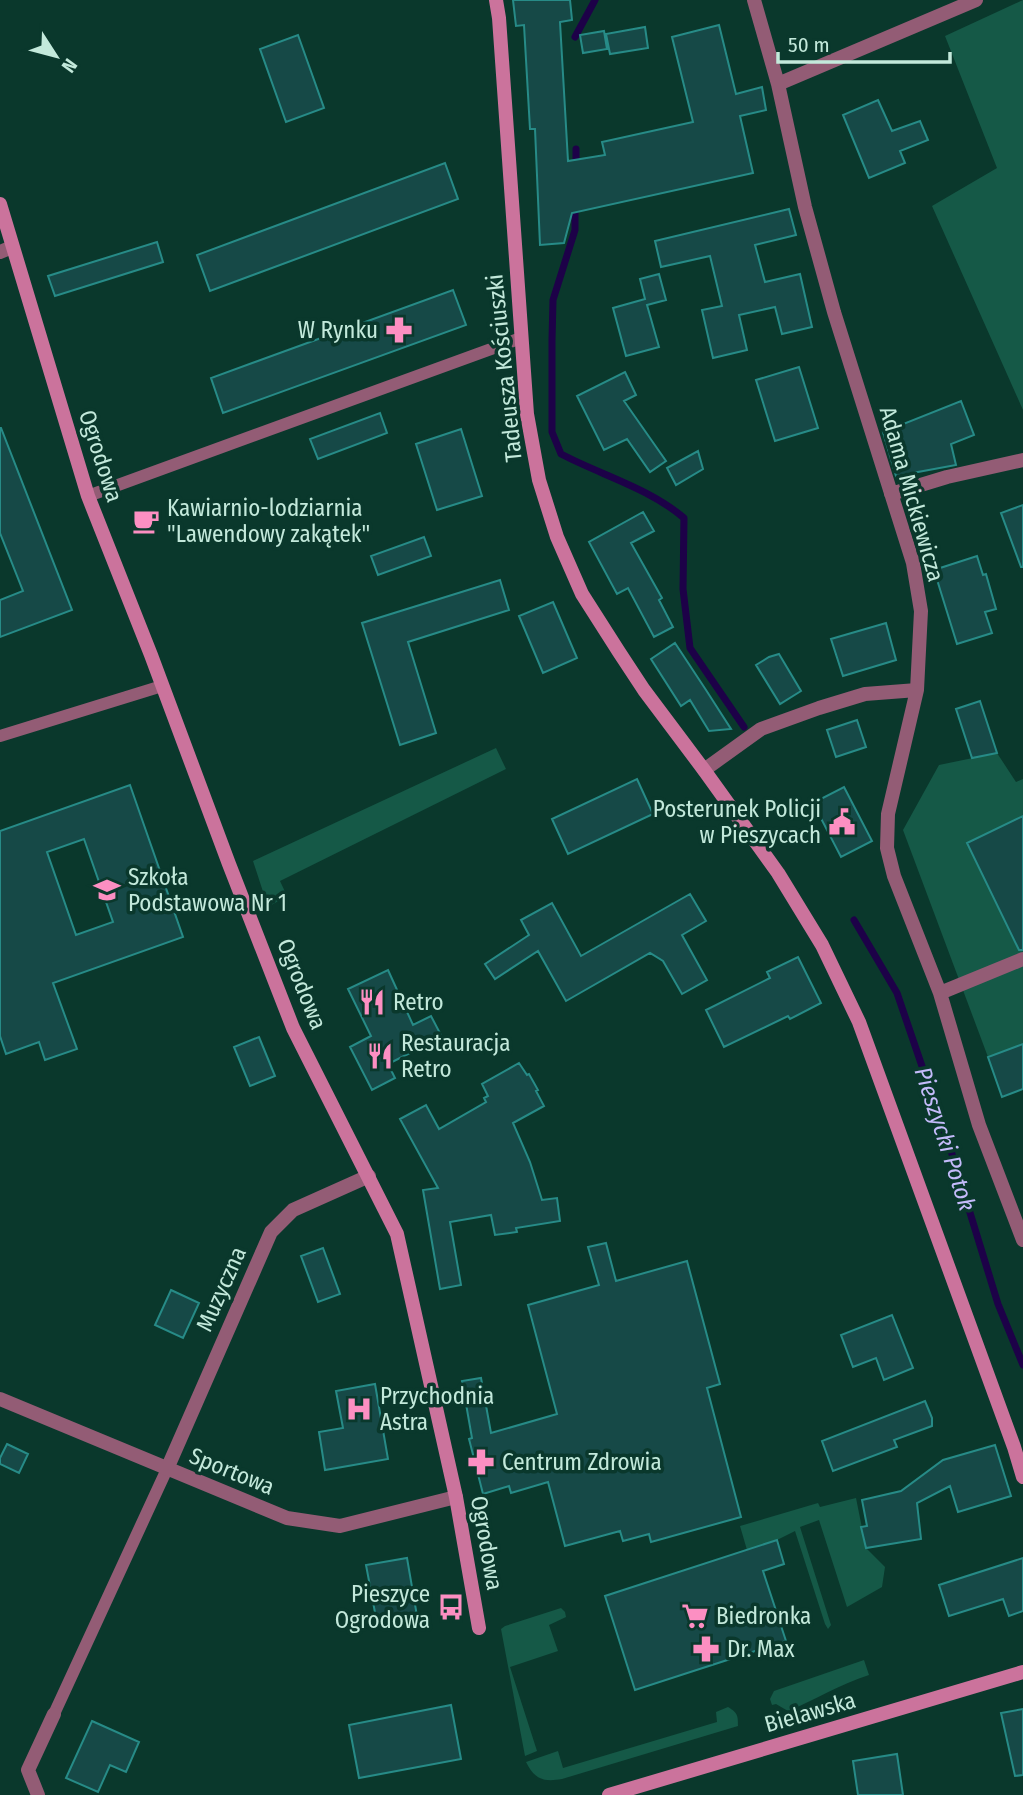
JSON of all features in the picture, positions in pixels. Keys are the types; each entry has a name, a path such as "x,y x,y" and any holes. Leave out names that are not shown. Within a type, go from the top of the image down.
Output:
{"street":[{"name":"Tadeusza Kościuszki","path":"496,0 527,414 539,480 557,537 582,593 619,652 778,873 822,945 859,1022 1019,1445 1023,1477"},
{"name":"Adama Mickiewicza","path":"754,0 778,84 805,207 834,312 913,563 921,611 917,690 888,814 887,848 894,877 940,993 979,1125 1023,1240"},
{"path":"778,84 976,0"},
{"name":"Ogrodowa","path":"0,204 6,249 88,496 293,1028 397,1234 456,1497 479,1628"},
{"path":"891,494 947,477 1023,460"},
{"path":"704,770 761,729 866,694 917,690"},
{"path":"940,993 1023,959"},
{"name":"Muzyczna","path":"167,1469 271,1232 293,1210 369,1176"},
{"name":"Sportowa","path":"0,1399 287,1517 340,1525 456,1497"},
{"name":"Bielawska","path":"609,1795 1023,1672"},
{"path":"37,1795 28,1770 54,1714"}],"lane":[{"path":"88,496 521,338"},
{"path":"0,736 162,686"},
{"path":"54,1714 167,1469"}],"green space":[{"path":"1023,0 1023,410 932,206 997,168 945,36"},
{"path":"496,748 506,769 280,881 287,896 268,907 253,861"},
{"path":"997,753 1016,782 1023,779 1023,1044 988,1057 903,830 939,765"},
{"path":"856,1498 866,1548 885,1567 882,1587 847,1607 819,1520 800,1527 831,1625 828,1629 795,1531 747,1550 740,1526 818,1503 820,1507"},
{"path":"561,1608 566,1617 549,1625 558,1651 510,1667 537,1751 525,1756 501,1629"},
{"path":"864,1660 869,1675 788,1711 776,1704 772,1705 770,1699 774,1691"},
{"path":"728,1707 737,1715 738,1726 562,1779 541,1778 533,1773 526,1762 558,1751 563,1768 717,1722 716,1712"}],"building":[{"path":"513,0 570,0 572,20 560,22 568,161 605,155 602,142 693,122 672,37 719,25 736,94 762,87 766,110 740,116 753,173 572,213 564,243 540,245 535,129 530,129 524,25 516,26"},
{"path":"645,27 648,48 610,54 606,34"},
{"path":"604,31 607,49 583,53 580,35"},
{"path":"298,35 324,108 286,122 260,49"},
{"path":"878,100 892,131 920,121 928,140 900,151 905,163 869,178 843,115"},
{"path":"445,163 458,199 210,291 197,255"},
{"path":"789,209 796,235 755,245 765,282 800,274 812,327 782,334 775,307 739,315 747,350 713,358 702,310 722,306 710,256 661,267 655,241"},
{"path":"157,242 163,262 55,296 48,276"},
{"path":"659,274 666,300 647,305 659,347 626,356 613,308 645,299 640,279"},
{"path":"453,290 466,325 223,413 211,378"},
{"path":"799,367 818,428 775,441 756,380"},
{"path":"625,372 636,395 624,401 666,461 650,472 627,439 604,450 577,396"},
{"path":"961,401 974,435 951,444 956,465 896,476 883,432"},
{"path":"380,413 387,433 318,459 310,439"},
{"path":"0,428 72,610 0,637 0,600 23,591 0,533"},
{"path":"461,429 482,496 437,510 416,444"},
{"path":"698,451 703,469 676,485 667,468"},
{"path":"1023,505 1023,567 1021,567 1001,513"},
{"path":"643,512 654,531 631,543 662,598 659,600 673,627 654,637 628,588 617,594 589,542"},
{"path":"424,537 431,556 378,575 371,556"},
{"path":"977,556 983,575 986,574 996,609 985,612 992,633 957,644 934,570"},
{"path":"500,580 509,610 408,642 436,733 400,745 362,623"},
{"path":"553,602 577,658 543,673 519,616"},
{"path":"886,623 896,660 843,676 831,639"},
{"path":"675,643 731,729 709,731 690,700 681,706 651,659"},
{"path":"779,654 801,691 780,704 756,665"},
{"path":"980,701 997,753 972,758 956,709"},
{"path":"857,720 866,747 836,757 827,730"},
{"path":"637,779 653,814 568,854 552,819"},
{"path":"130,785 183,937 53,983 77,1049 45,1060 39,1042 6,1054 0,1036 0,831","holes":["84,839 113,922 76,935 47,852"]},
{"name":"Posterunek Policji w Pieszycach","path":"844,787 872,841 841,857 813,803"},
{"path":"1023,816 1023,950 1019,950 967,843"},
{"path":"690,894 706,921 682,935 707,980 682,994 663,961 650,953 566,1001 538,951 495,979 485,964 529,935 521,920 552,903 581,956"},
{"path":"798,957 821,1003 724,1047 706,1010 770,978 767,972"},
{"path":"388,970 413,1025 431,1016 442,1037 388,1064 395,1078 372,1090 350,1047 371,1036 348,989"},
{"path":"259,1037 275,1076 250,1086 234,1047"},
{"path":"1023,1044 1023,1089 1002,1097 988,1057"},
{"path":"519,1063 527,1075 529,1074 544,1106 513,1123 530,1162 542,1200 557,1198 560,1221 516,1228 517,1232 495,1235 491,1215 450,1222 461,1285 440,1289 423,1190 438,1188 400,1119 426,1105 439,1129 486,1102 484,1098 488,1096 482,1084"},
{"path":"606,1243 616,1281 687,1261 720,1384 707,1388 741,1517 651,1542 649,1534 623,1541 620,1531 565,1546 548,1482 511,1493 509,1486 483,1494 469,1439 472,1438 462,1381 481,1378 491,1433 557,1414 528,1305 599,1285 588,1247"},
{"path":"323,1248 340,1294 318,1302 301,1256"},
{"path":"171,1290 199,1303 183,1338 155,1325"},
{"path":"892,1315 913,1368 884,1380 876,1358 853,1367 841,1335"},
{"name":"Przychodnia Astra","path":"375,1384 388,1459 325,1470 319,1432 343,1428 336,1391"},
{"path":"925,1401 932,1418 932,1426 894,1440 897,1447 833,1471 822,1441"},
{"path":"7,1444 28,1454 19,1473 0,1464"},
{"path":"995,1445 1011,1496 958,1512 950,1486 917,1503 921,1539 866,1548 861,1527 867,1526 862,1500 901,1491 943,1460"},
{"name":"Biedronka","path":"777,1540 784,1564 763,1571 786,1641 635,1690 605,1596"},
{"path":"407,1558 417,1616 377,1623 366,1565"},
{"path":"1023,1558 1023,1611 1009,1616 1003,1599 949,1616 939,1585"},
{"path":"451,1705 461,1759 359,1778 349,1725"},
{"path":"1023,1709 1023,1775 1015,1776 1001,1713"},
{"path":"92,1721 139,1742 126,1772 110,1765 98,1792 66,1778"},
{"path":"897,1754 903,1795 858,1795 853,1761"}],"waterway":[{"name":"Pieszycki Potok","path":"575,37 595,0"},
{"name":"Pieszycki Potok","path":"576,149 576,169"},
{"name":"Pieszycki Potok","path":"575,206 575,230 553,300 552,432 561,454 656,498 684,518 683,589 690,648 744,727"},
{"name":"Pieszycki Potok","path":"854,920 897,993 952,1154 998,1304 1023,1365"}],"place":[{"name":"W Rynku","path":"399,330"},
{"name":"Kawiarnio-lodziarnia \"Lawendowy zakątek\"","path":"146,521"},
{"name":"Posterunek Policji w Pieszycach","path":"842,822"},
{"name":"Szkoła Podstawowa Nr 1","path":"107,890"},
{"name":"Retro","path":"372,1002"},
{"name":"Restauracja Retro","path":"380,1056"},
{"name":"Przychodnia Astra","path":"359,1409"},
{"name":"Centrum Zdrowia","path":"481,1462"},
{"name":"Pieszyce Ogrodowa","path":"451,1607"},
{"name":"Biedronka","path":"695,1616"},
{"name":"Dr. Max","path":"706,1649"}]}
